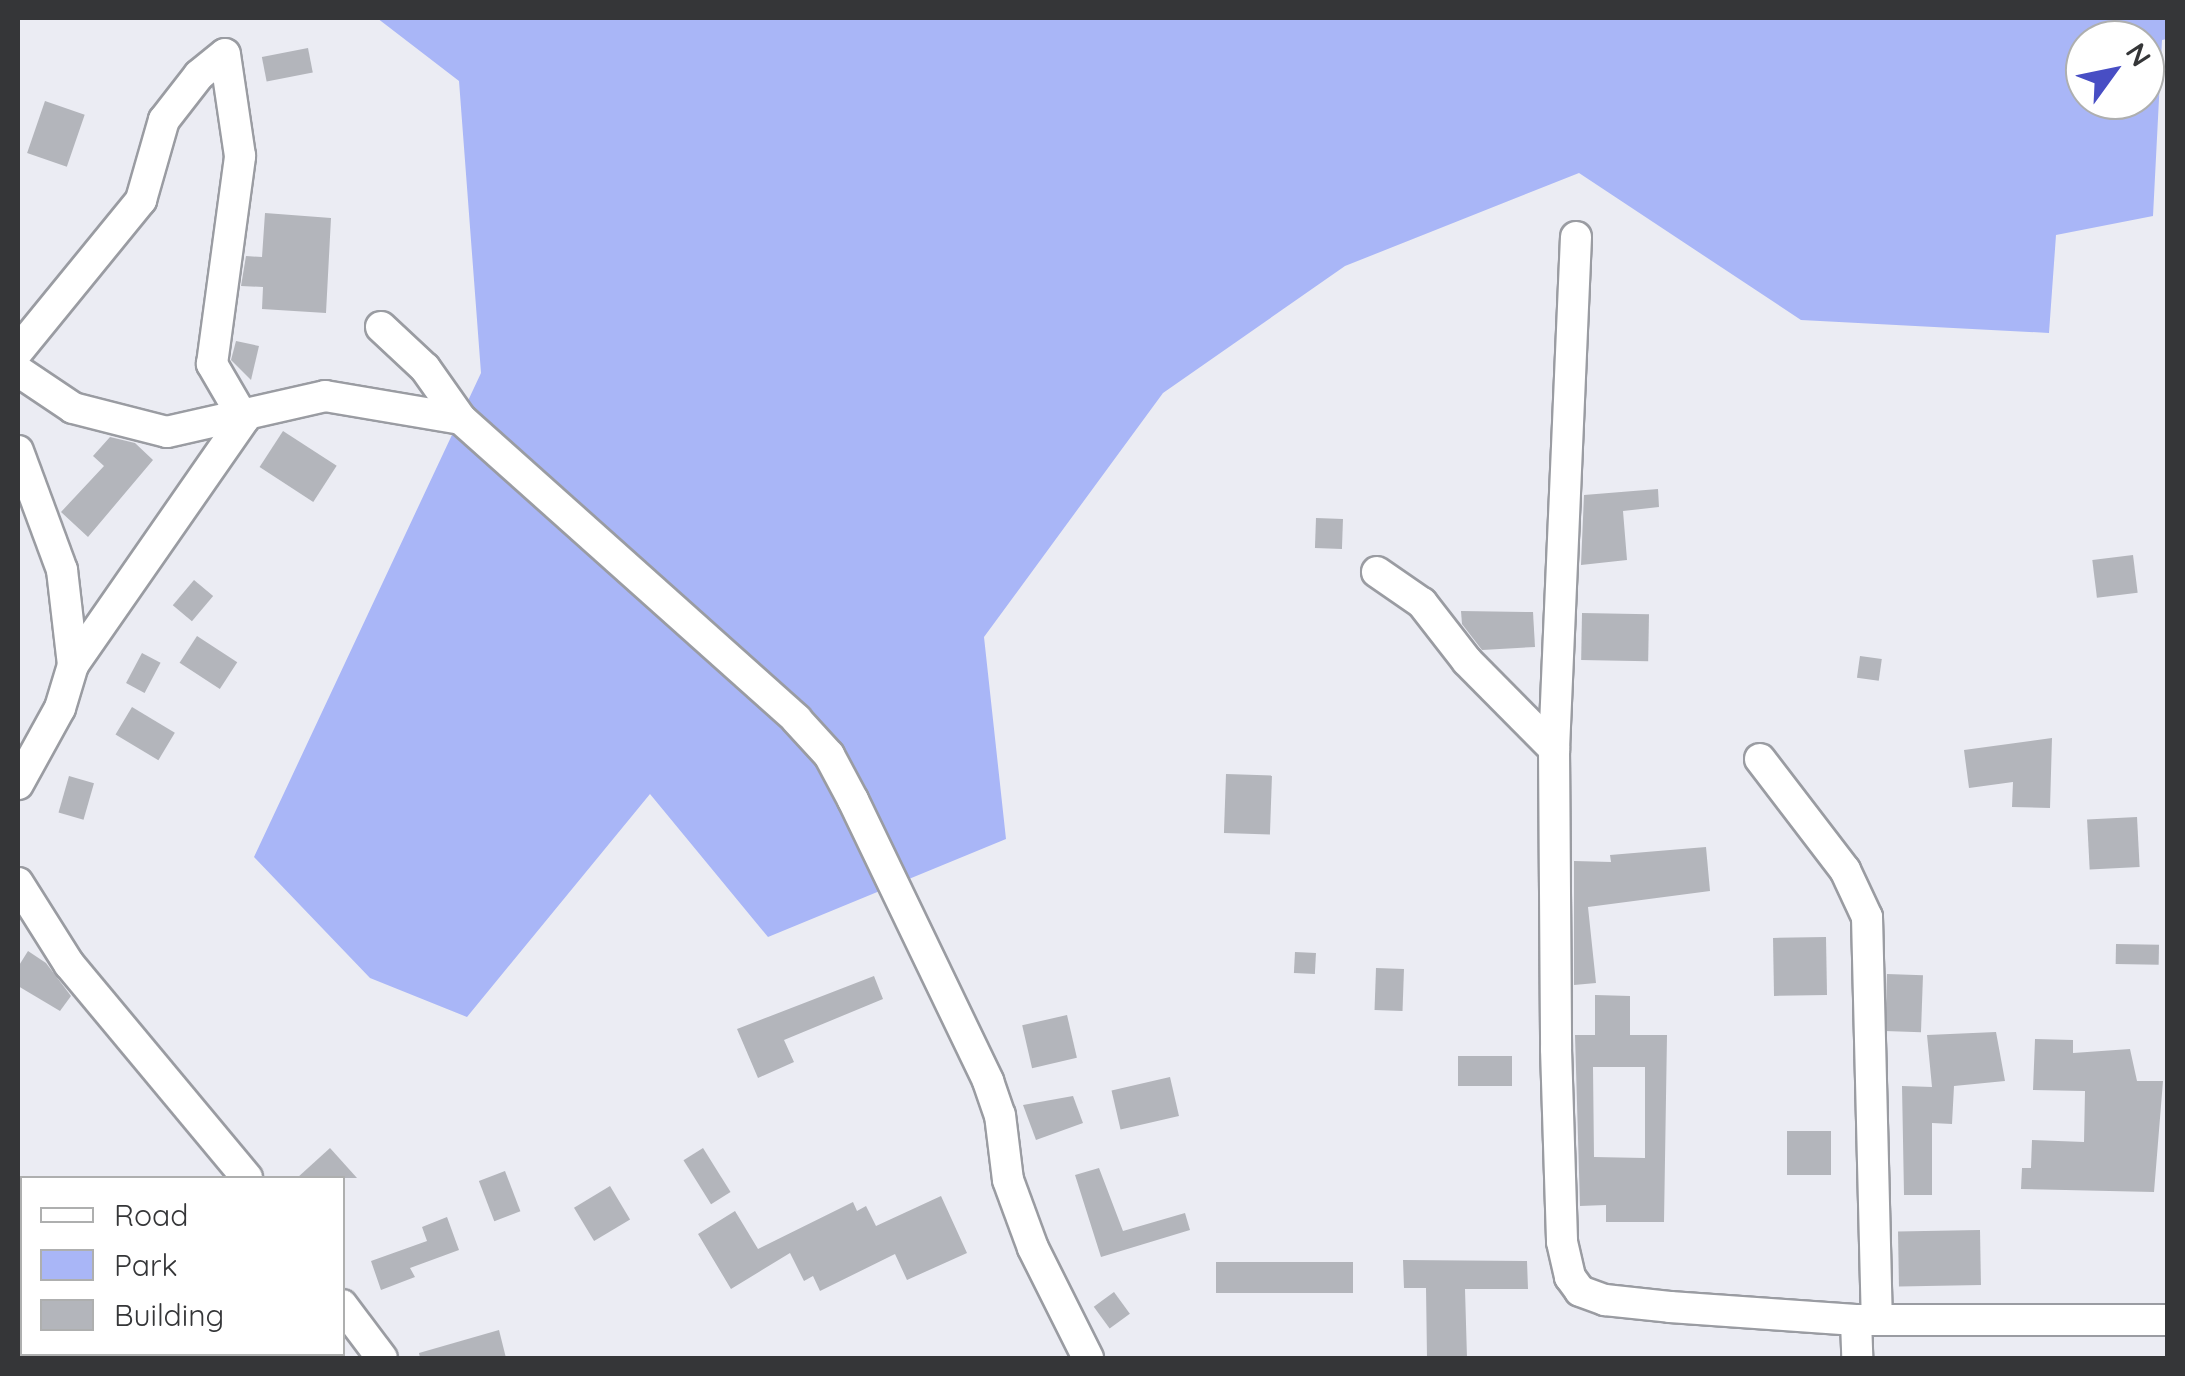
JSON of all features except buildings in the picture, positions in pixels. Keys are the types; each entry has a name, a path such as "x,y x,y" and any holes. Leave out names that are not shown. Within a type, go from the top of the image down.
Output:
{"street":[{"path":"18,351 141,200 164,120 199,75 225,54 240,156 212,364 244,419"},
{"path":"1576,237 1554,749 1556,1049 1562,1242 1570,1277 1580,1290 1605,1300 1866,1320 2168,1320"},
{"path":"381,327 425,368 461,420 796,719 828,756 988,1081 1014,1197 1088,1358"},
{"path":"18,371 73,408 131,426 167,432 244,419 325,396 461,420"},
{"path":"18,784 60,708 73,665 244,419"},
{"path":"18,451 62,570 73,665"},
{"path":"1376,572 1422,603 1467,662 1554,749"},
{"path":"1760,759 1845,870 1867,917 1866,1320 1856,1358"},
{"path":"18,883 69,964 245,1176"},
{"path":"345,1309 382,1358"}],"green space":[{"path":"377,18 2167,18 2165,39 2165,20 2065,20 2065,120 2158,120 2153,216 2056,235 2049,333 1801,320 1579,173 1345,266 1163,393 984,637 1006,839 768,937 650,794 467,1017 370,978 254,857 481,373 459,81"}]}
